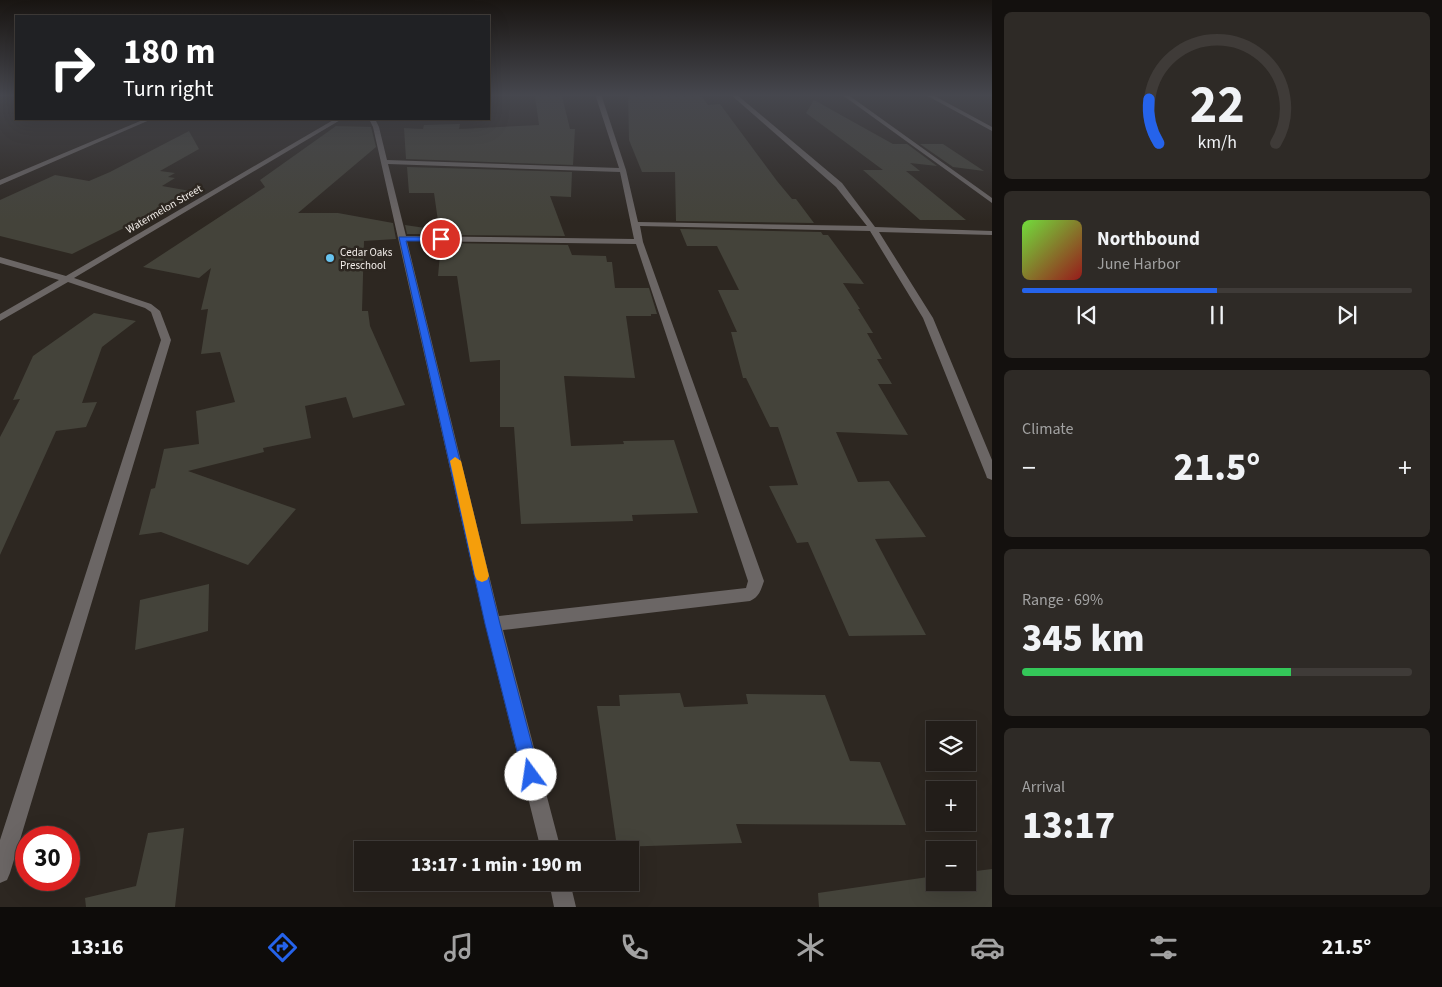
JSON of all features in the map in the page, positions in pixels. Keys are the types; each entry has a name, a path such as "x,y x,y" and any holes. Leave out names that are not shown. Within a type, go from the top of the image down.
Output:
{"street":[{"path":"0,183 109,136"},
{"name":"Watermelon Street","path":"0,318 310,136"},
{"path":"378,136 492,624 549,841"},
{"path":"492,624 750,594 754,589 756,581 639,242 623,170 612,136"},
{"path":"782,136 839,185 874,228 928,318 992,475"},
{"path":"902,136 992,201"},
{"path":"384,162 623,170"},
{"path":"634,224 874,228 992,233"},
{"path":"402,238 639,242"},
{"path":"0,260 67,279 148,306 155,311 166,340 0,873"},
{"path":"561,891 565,907"}],"building":[{"path":"179,136 192,136 199,149 160,171 175,173 168,177 175,178 162,186 196,192 72,254 0,236 0,200 55,175 89,181"},
{"path":"321,136 373,136 376,147 298,213 338,213 393,223 396,239 364,241 362,311 368,311 370,326 405,405 353,418 346,397 305,406 311,438 263,448 264,452 188,471 296,509 248,565 161,532 139,535 151,489 155,488 164,449 199,444 196,411 235,402 220,352 201,354 208,309 201,310 211,268 199,278 143,267 265,187 260,180"},
{"path":"405,136 575,136 573,165 406,159"},
{"path":"629,136 744,136 777,181 792,199 796,199 814,223 676,221 675,172 642,172"},
{"path":"838,136 879,136 893,144 907,144 937,166 910,163 920,171 906,171 966,220 920,220 863,170 883,170"},
{"path":"920,144 943,144 984,171 953,167"},
{"path":"407,167 572,172 571,197 550,196 565,236 440,235 434,193 409,193"},
{"path":"405,225 425,228 425,234 407,234"},
{"path":"680,229 821,232 823,235 828,235 864,284 843,283 873,333 867,333 882,359 877,359 892,384 878,384 908,435 836,432 858,482 889,481 926,537 875,539 926,635 849,636 808,542 797,543 769,486 798,485 778,427 770,427 746,378 743,378 731,332 737,332 718,290 739,290 717,246 687,246"},
{"path":"441,243 568,245 572,255 606,256 607,262 612,262 615,288 649,288 657,314 651,314 651,316 626,316 635,378 564,376 571,446 624,444 623,441 674,440 698,513 632,515 633,521 521,524 514,427 500,427 500,360 470,362 457,276 438,276"},
{"path":"94,313 136,321 102,347 82,403 97,402 86,427 56,431 0,555 0,437 20,399 13,400 33,356"},
{"path":"209,584 208,631 135,650 140,600"},
{"path":"680,693 684,707 748,704 746,694 825,695 850,761 880,762 906,825 736,824 742,843 639,846 639,841 616,841 597,706 620,706 619,695"},
{"path":"184,828 175,907 86,907 85,898 136,886 148,833"},
{"path":"992,869 992,907 819,907 818,893 926,877 926,891 976,891 976,871"}],"slow traffic":[{"path":"455,461 482,576"}],"place":[{"name":"Cedar Oaks Preschool","path":"330,258"}],"route":[{"path":"441,239 402,238 492,624 531,775"}]}
